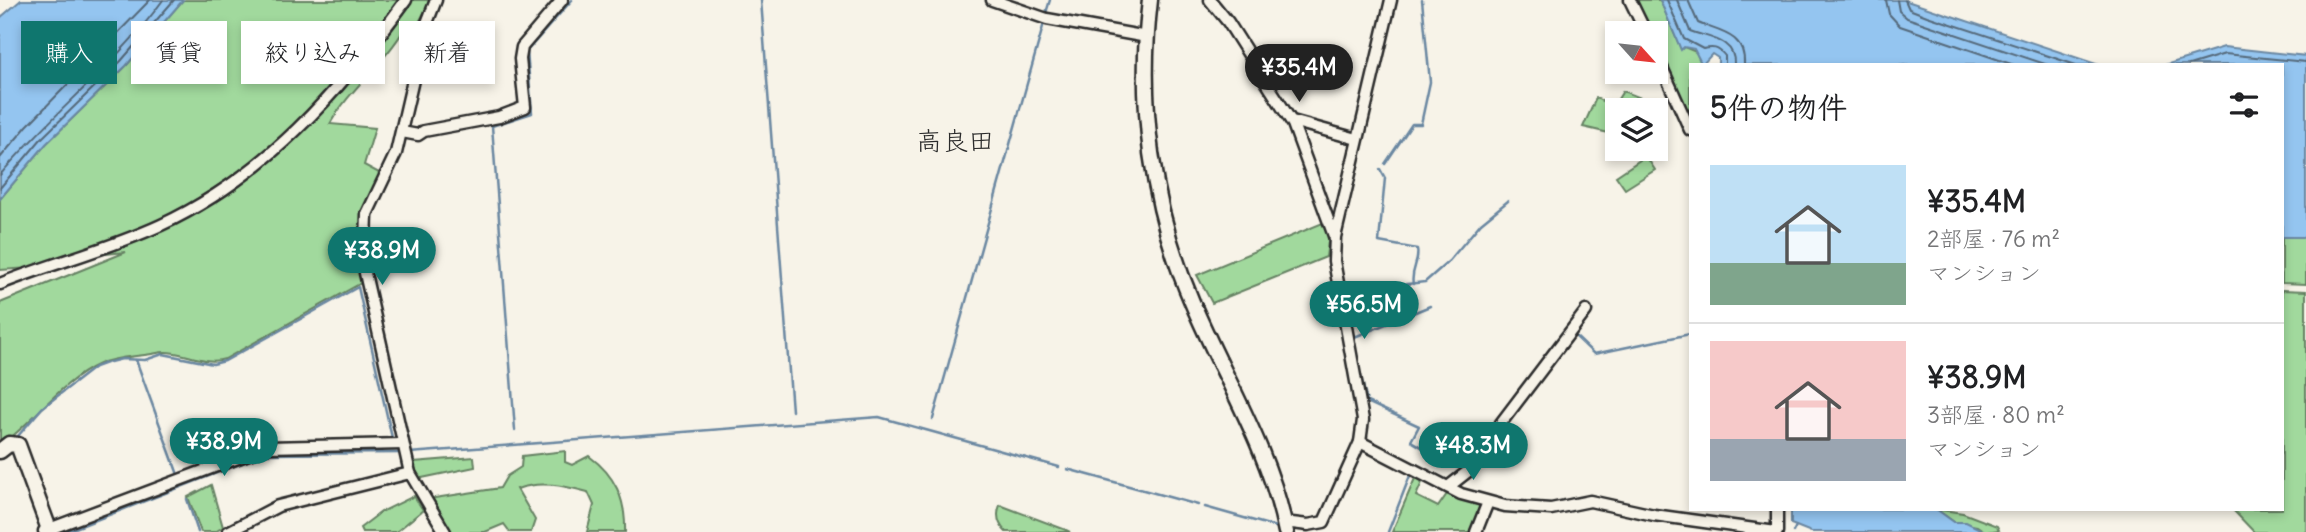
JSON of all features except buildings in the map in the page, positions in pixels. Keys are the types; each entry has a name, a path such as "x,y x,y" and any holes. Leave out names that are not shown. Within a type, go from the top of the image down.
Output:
{"street":[{"path":"0,285 160,225 208,201 244,177 292,136 328,99 407,0"},
{"path":"436,0 425,29 402,132 368,214 365,273 411,473 445,532"},
{"path":"402,132 418,135 424,131 499,117 525,107 520,59 522,47 562,0"},
{"path":"992,0 1047,19 1147,37"},
{"path":"1150,0 1147,117 1151,153 1173,250 1191,301 1267,464 1285,527 1324,522 1360,442 1363,420 1334,261 1335,237 1391,0"},
{"path":"1210,0 1228,22 1292,121 1335,237"},
{"path":"1630,0 1640,21"},
{"path":"1668,81 1689,128"},
{"path":"1292,121 1357,139"},
{"path":"1448,487 1464,478 1501,423 1586,311"},
{"path":"1360,442 1461,494 1488,502 1550,509 1590,501 1654,515 1777,532 1777,511"},
{"path":"0,452 9,444 18,445 47,531 267,447 404,450"},
{"path":"228,532 278,506 411,473"},
{"path":"1476,532 1488,502"}],"green space":[{"path":"183,0 402,0 385,21 241,21 241,84 335,84 276,146 251,165 161,221 31,268 0,270 0,199 46,144 108,84 117,84 117,75 131,60 131,84 227,84 227,21 165,21"},
{"path":"411,0 431,0 420,21 399,21 399,38 385,55 385,34"},
{"path":"1632,0 1660,0 1681,49 1684,47 1696,52 1701,63 1689,63 1689,121 1668,74 1668,21 1642,21"},
{"path":"360,84 330,124 375,128 364,165 381,174 362,215 361,283 225,359 207,360 166,352 120,358 99,364 72,381 0,446 0,303 126,252 95,255 182,221 209,206 268,163 295,139 344,86"},
{"path":"1623,91 1641,98 1619,98"},
{"path":"1596,98 1605,102 1605,132 1583,127"},
{"path":"1638,161 1649,161 1655,170 1625,189 1616,176"},
{"path":"1325,222 1329,234 1326,257 1212,303 1197,275"},
{"path":"2284,237 2306,237 2306,284 2284,283"},
{"path":"2284,290 2306,291 2306,532 2254,532 2234,511 2284,511"},
{"path":"565,451 565,462 572,465 589,456 606,471 621,498 625,532 587,532 594,505 588,492 561,486 544,484 517,489 535,520 531,532 510,532 504,524 485,532 451,532 428,499 500,488 507,476 521,467 522,456"},
{"path":"474,457 475,467 417,479 414,462"},
{"path":"1416,476 1424,478 1416,496 1438,507 1449,491 1483,506 1472,532 1392,532"},
{"path":"211,485 223,527 215,532 201,532 188,497"},
{"path":"414,496 423,510 396,532 362,532 360,528 381,512"},
{"path":"1000,505 1070,532 1006,532 999,519"},
{"path":"1939,511 1963,513 1997,526 1999,530 1986,532 1977,526 1954,522"}],"water":[{"path":"21,0 183,0 165,21 131,21 131,60 117,75 117,21 21,21 21,84 108,84 46,144 0,199 0,18"},
{"path":"1660,0 1904,0 2093,63 1718,63 1718,58 1712,54 1701,63 1694,49 1684,47 1681,50"},
{"path":"2224,47 2306,56 2306,237 2284,237 2284,63 2172,63"},
{"path":"1791,511 1939,511 1954,522 1966,522 1986,532 1811,532 1791,524"}],"waterway":[{"path":"515,430 492,126 532,113 527,51 572,0"},
{"path":"761,0 792,411"},
{"path":"1046,13 1050,0"},
{"path":"1385,164 1412,124 1421,124 1430,82 1422,0"},
{"path":"933,419 1044,23"},
{"path":"1380,169 1385,178 1379,242 1417,249 1413,284"},
{"path":"1345,291 1425,282 1449,261 1481,223 1508,201"},
{"path":"18,436 42,408 95,367 122,359 145,360 163,354 213,364 225,361 358,287 392,438"},
{"path":"1352,338 1430,306"},
{"path":"1572,333 1594,354 1689,334"},
{"path":"1355,351 1367,402 1419,426 1411,441 1430,452"},
{"path":"136,360 177,472"},
{"path":"409,453 879,417 1059,467"},
{"path":"1364,450 1402,469"},
{"path":"65,532 266,454 403,453"},
{"path":"1067,469 1198,505"},
{"path":"1388,532 1411,473"},
{"path":"187,499 198,532"},
{"path":"1205,507 1276,527"},
{"path":"1793,532 1796,526"}],"district":[{"name":"高良田","path":"955,141"}]}
